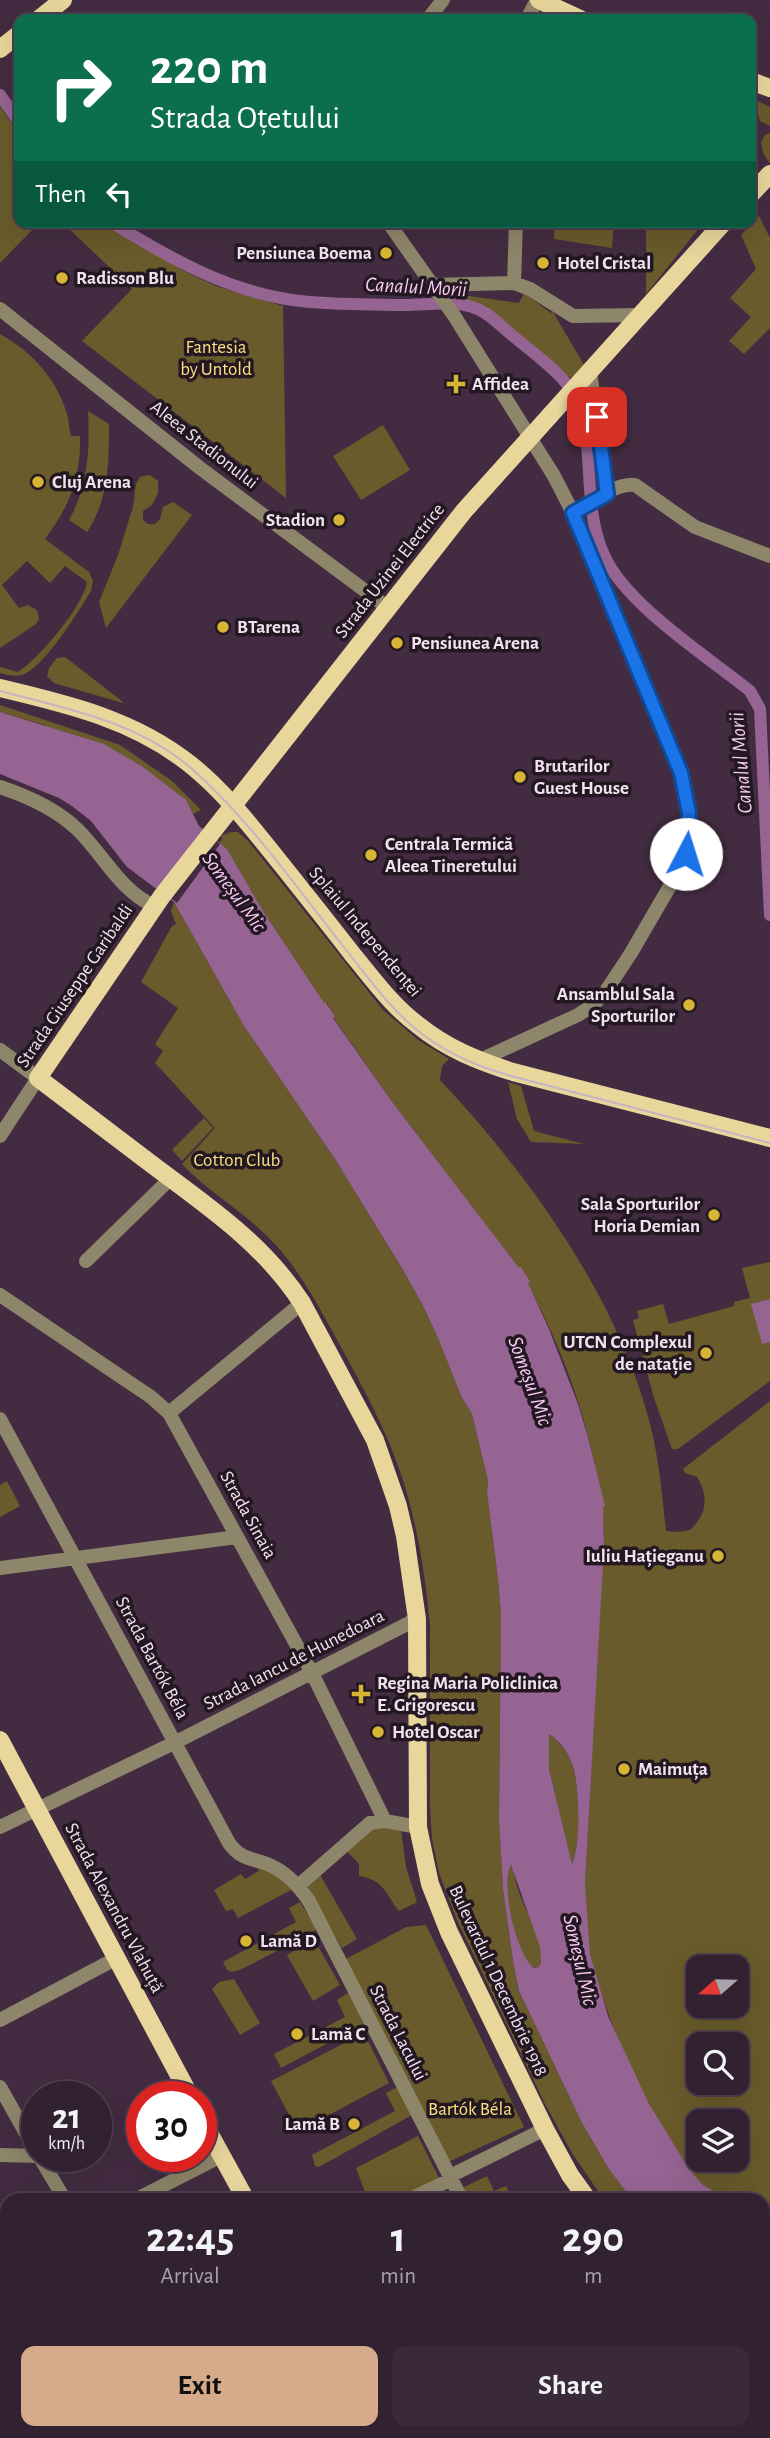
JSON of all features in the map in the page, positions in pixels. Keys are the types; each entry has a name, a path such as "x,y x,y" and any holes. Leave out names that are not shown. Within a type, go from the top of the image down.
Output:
{"main road":[{"path":"45,14 63,0"},
{"path":"538,0 569,14"},
{"path":"0,49 14,38"},
{"path":"756,189 770,174"},
{"name":"Strada Uzinei Electrice","path":"210,832 464,511 719,228"},
{"name":"Splaiul Independenței","path":"0,688 31,706 102,726 132,727 191,765 232,805 401,1011 432,1036 478,1061 578,1090 770,1138"},
{"name":"Strada Giuseppe Garibaldi","path":"38,1078 158,901 210,832"},
{"name":"Bulevardul 1 Decembrie 1918","path":"38,1078 244,1234 277,1269 302,1303 360,1410 385,1466 405,1536 417,1619 418,1827 429,1884 438,1908 545,2129 583,2193"},
{"name":"Strada Alexandru Vlahuță","path":"0,1740 182,2081"},
{"path":"217,2148 242,2193"}],"street":[{"path":"432,14 443,0"},
{"path":"392,228 455,317 579,510 607,599 676,757 689,813 687,844 676,877 632,953 600,998 578,1015 478,1061"},
{"path":"514,282 516,228"},
{"path":"436,289 514,282 573,316 639,318"},
{"name":"Aleea Stadionului","path":"0,309 200,468 387,607"},
{"path":"578,385 594,395 603,461 603,496"},
{"path":"603,461 624,486"},
{"path":"579,510 631,484 704,532 770,556"},
{"path":"0,787 42,805 67,820 138,897 158,901"},
{"name":"Bulevardul 1 Decembrie 1918","path":"0,1050 38,1078"},
{"name":"Strada Giuseppe Garibaldi","path":"0,1136 38,1078"},
{"path":"86,1261 171,1178"},
{"name":"Strada Sinaia","path":"0,1295 151,1397 169,1413 312,1672 385,1821"},
{"path":"169,1413 302,1303"},
{"name":"Strada Bartók Béla","path":"0,1419 234,1851 242,1857 279,1870 298,1886"},
{"path":"0,1568 237,1537"},
{"name":"Strada Iancu de Hunedoara","path":"0,1827 176,1742 417,1619"},
{"path":"298,1886 370,1823 385,1821 418,1827"},
{"name":"Strada Lacului","path":"298,1886 320,1921 459,2193"},
{"path":"0,2020 117,1958"},
{"path":"0,2087 21,2125"},
{"path":"421,2193 545,2129"},
{"path":"0,2155 21,2155"},
{"path":"149,2193 221,2156"},
{"path":"48,2172 61,2193"}],"green space":[{"path":"756,100 770,107 770,126 760,121"},
{"path":"0,106 14,127 14,228 34,228 0,263"},
{"path":"770,133 770,164 763,153 761,142 765,135"},
{"path":"759,216 770,238 770,328 744,354 729,341 751,317 730,298 756,269 741,235 748,228 756,228 756,219"},
{"name":"Fantesia by Untold","path":"68,228 115,228 186,272 216,286 283,306 286,498 82,341 132,289"},
{"path":"555,228 614,228 612,248 554,239"},
{"path":"646,228 699,228 646,294"},
{"path":"524,293 553,312 584,365 572,379 569,376 566,380 531,345 501,321 472,305 459,303 455,294 519,303"},
{"name":"Cluj Arena","path":"0,334 22,349 50,378 63,401 71,436 80,436 76,479 72,491 61,515 45,539 89,572 93,581 91,591 50,651 31,670 17,676 0,673 0,667 18,672 27,666 69,617 87,582 65,566 50,583 27,561 2,585 19,608 28,605 37,610 39,619 36,624 0,648"},
{"path":"88,411 109,424 109,438 104,493 87,532 69,520 84,481 89,440"},
{"path":"383,425 410,470 361,500 333,456"},
{"path":"150,475 158,481 158,493 152,505 143,511 143,520 148,524 155,524 160,519 163,507 173,502 192,515 106,628 99,602 118,555 133,507 136,484 140,477"},
{"path":"65,657 123,703 54,683 47,676 49,668 57,658"},
{"path":"0,705 120,745 172,781 201,810 193,814 186,801 44,725 0,712"},
{"path":"231,832 238,832 249,842 383,1010 418,1040 449,1059 442,1066 440,1080 473,1116 536,1196 592,1282 615,1327 649,1420 660,1476 666,1531 690,1530 703,1511 705,1498 701,1484 697,1477 685,1473 683,1469 770,1401 770,2193 716,2193 705,2186 693,2172 749,2172 749,2109 686,2109 686,2164 683,2161 661,2128 623,2051 590,1953 586,1927 585,1884 604,1529 601,1498 588,1434 555,1341 527,1283 529,1282 393,1103 263,911 227,849 219,843 223,838 220,836"},
{"name":"Cotton Club","path":"174,902 244,1026 335,1159 403,1270 422,1304 461,1396 472,1414 488,1481 487,1493 501,1614 499,1819 503,1889 513,1961 519,1991 582,2123 627,2193 599,2193 572,2153 545,2104 457,1920 439,1873 432,1839 430,1806 430,1625 421,1553 404,1483 387,1438 363,1387 321,1311 287,1259 257,1227 182,1164 215,1128 155,1063 163,1051 155,1044 178,1008 141,982 172,926 176,924 171,911"},
{"path":"508,1082 521,1086 534,1131 584,1144 531,1142 517,1119"},
{"path":"204,1118 213,1128 182,1161 172,1150"},
{"name":"UTCN Complexul de natație","path":"770,1262 770,1381 678,1449 672,1449 654,1398 633,1320 639,1318 637,1311 663,1304 669,1324 734,1306 734,1302 750,1298 742,1268"},
{"path":"7,1481 20,1506 0,1517 0,1485"},
{"path":"549,1734 567,1755 576,1780 578,1831 572,1865 549,1769"},
{"path":"371,1826 401,1829 406,1867 417,1902 399,1911 379,1884 359,1876 359,1864 346,1850"},
{"path":"511,1865 541,1950 539,1967 534,1968 527,1961 515,1935 507,1887"},
{"path":"257,1866 281,1878 293,1889 238,1918 233,1909 226,1911 214,1890 241,1874 245,1879 259,1871"},
{"path":"319,1873 357,1939 342,1948 305,1886"},
{"path":"300,1902 315,1926 315,1931 242,1969 232,1972 227,1970 223,1962 296,1922 289,1908"},
{"name":"Bartók Béla","path":"426,1925 524,2127 444,2164 346,1959 406,1927"},
{"path":"314,1939 340,1985 313,2001 287,1955"},
{"path":"234,1979 260,2023 240,2035 212,1989 219,1982"},
{"path":"348,1993 366,2023 281,2068 274,2054 345,2017 337,2000"},
{"path":"364,2033 389,2083 310,2125 295,2126 271,2081"},
{"path":"399,2086 412,2115 319,2167 315,2166 312,2155 395,2111 386,2093"},
{"path":"418,2136 442,2184 423,2193 365,2193 356,2168"},
{"path":"487,2176 494,2191 506,2186 510,2193 452,2193"}],"water":[{"name":"Someșul Mic","path":"0,712 104,744 143,767 186,800 199,826 227,849 263,911 393,1103 530,1282 528,1283 578,1404 605,1506 585,1884 590,1954 608,2016 649,2104 686,2164 686,2172 692,2172 703,2185 716,2193 627,2193 582,2123 519,1991 503,1889 499,1819 501,1614 487,1493 488,1481 472,1414 461,1396 438,1338 403,1270 335,1159 244,1026 174,902 127,867 91,821 72,806 0,774","holes":["549,1734 562,1745 576,1780 578,1831 572,1864 549,1769","511,1865 540,1947 539,1967 534,1968 527,1961 516,1935 507,1887"]},
{"path":"770,1299 770,1342 762,1344 751,1304"}],"pier":[{"path":"203,830 220,844 177,903 159,889"}],"waterway":[{"name":"Canalul Morii","path":"0,95 14,115"},
{"name":"Canalul Morii","path":"121,228 202,272 275,297 325,303 444,303 475,308 492,318 556,372 574,394 584,419 594,522 604,555 615,574 648,611 750,691 760,709 770,915"}],"tram line":[{"path":"0,691 75,711 124,728 170,752 191,768 253,832 394,1008 423,1035 447,1050 511,1076 770,1143"}],"place":[{"name":"Pensiunea Boema","path":"386,253"},
{"name":"Hotel Cristal","path":"543,263"},
{"name":"Radisson Blu","path":"62,278"},
{"name":"Affidea","path":"456,384"},
{"name":"Cluj Arena","path":"38,482"},
{"name":"Stadion","path":"339,520"},
{"name":"BTarena","path":"223,627"},
{"name":"Pensiunea Arena","path":"397,643"},
{"name":"Brutarilor Guest House","path":"520,777"},
{"name":"Centrala Termică Aleea Tineretului","path":"371,855"},
{"name":"Ansamblul Sala Sporturilor","path":"689,1005"},
{"name":"Sala Sporturilor Horia Demian","path":"714,1215"},
{"name":"UTCN Complexul de natație","path":"706,1353"},
{"name":"Iuliu Hațieganu","path":"718,1556"},
{"name":"Regina Maria Policlinica E. Grigorescu","path":"361,1694"},
{"name":"Hotel Oscar","path":"378,1732"},
{"name":"Maimuța","path":"624,1769"},
{"name":"Lamă D","path":"246,1941"},
{"name":"Lamă C","path":"297,2034"},
{"name":"Lamă B","path":"354,2124"}],"route":[{"path":"597,417 607,494 573,513 669,738 681,773 689,813 686,854"}]}
